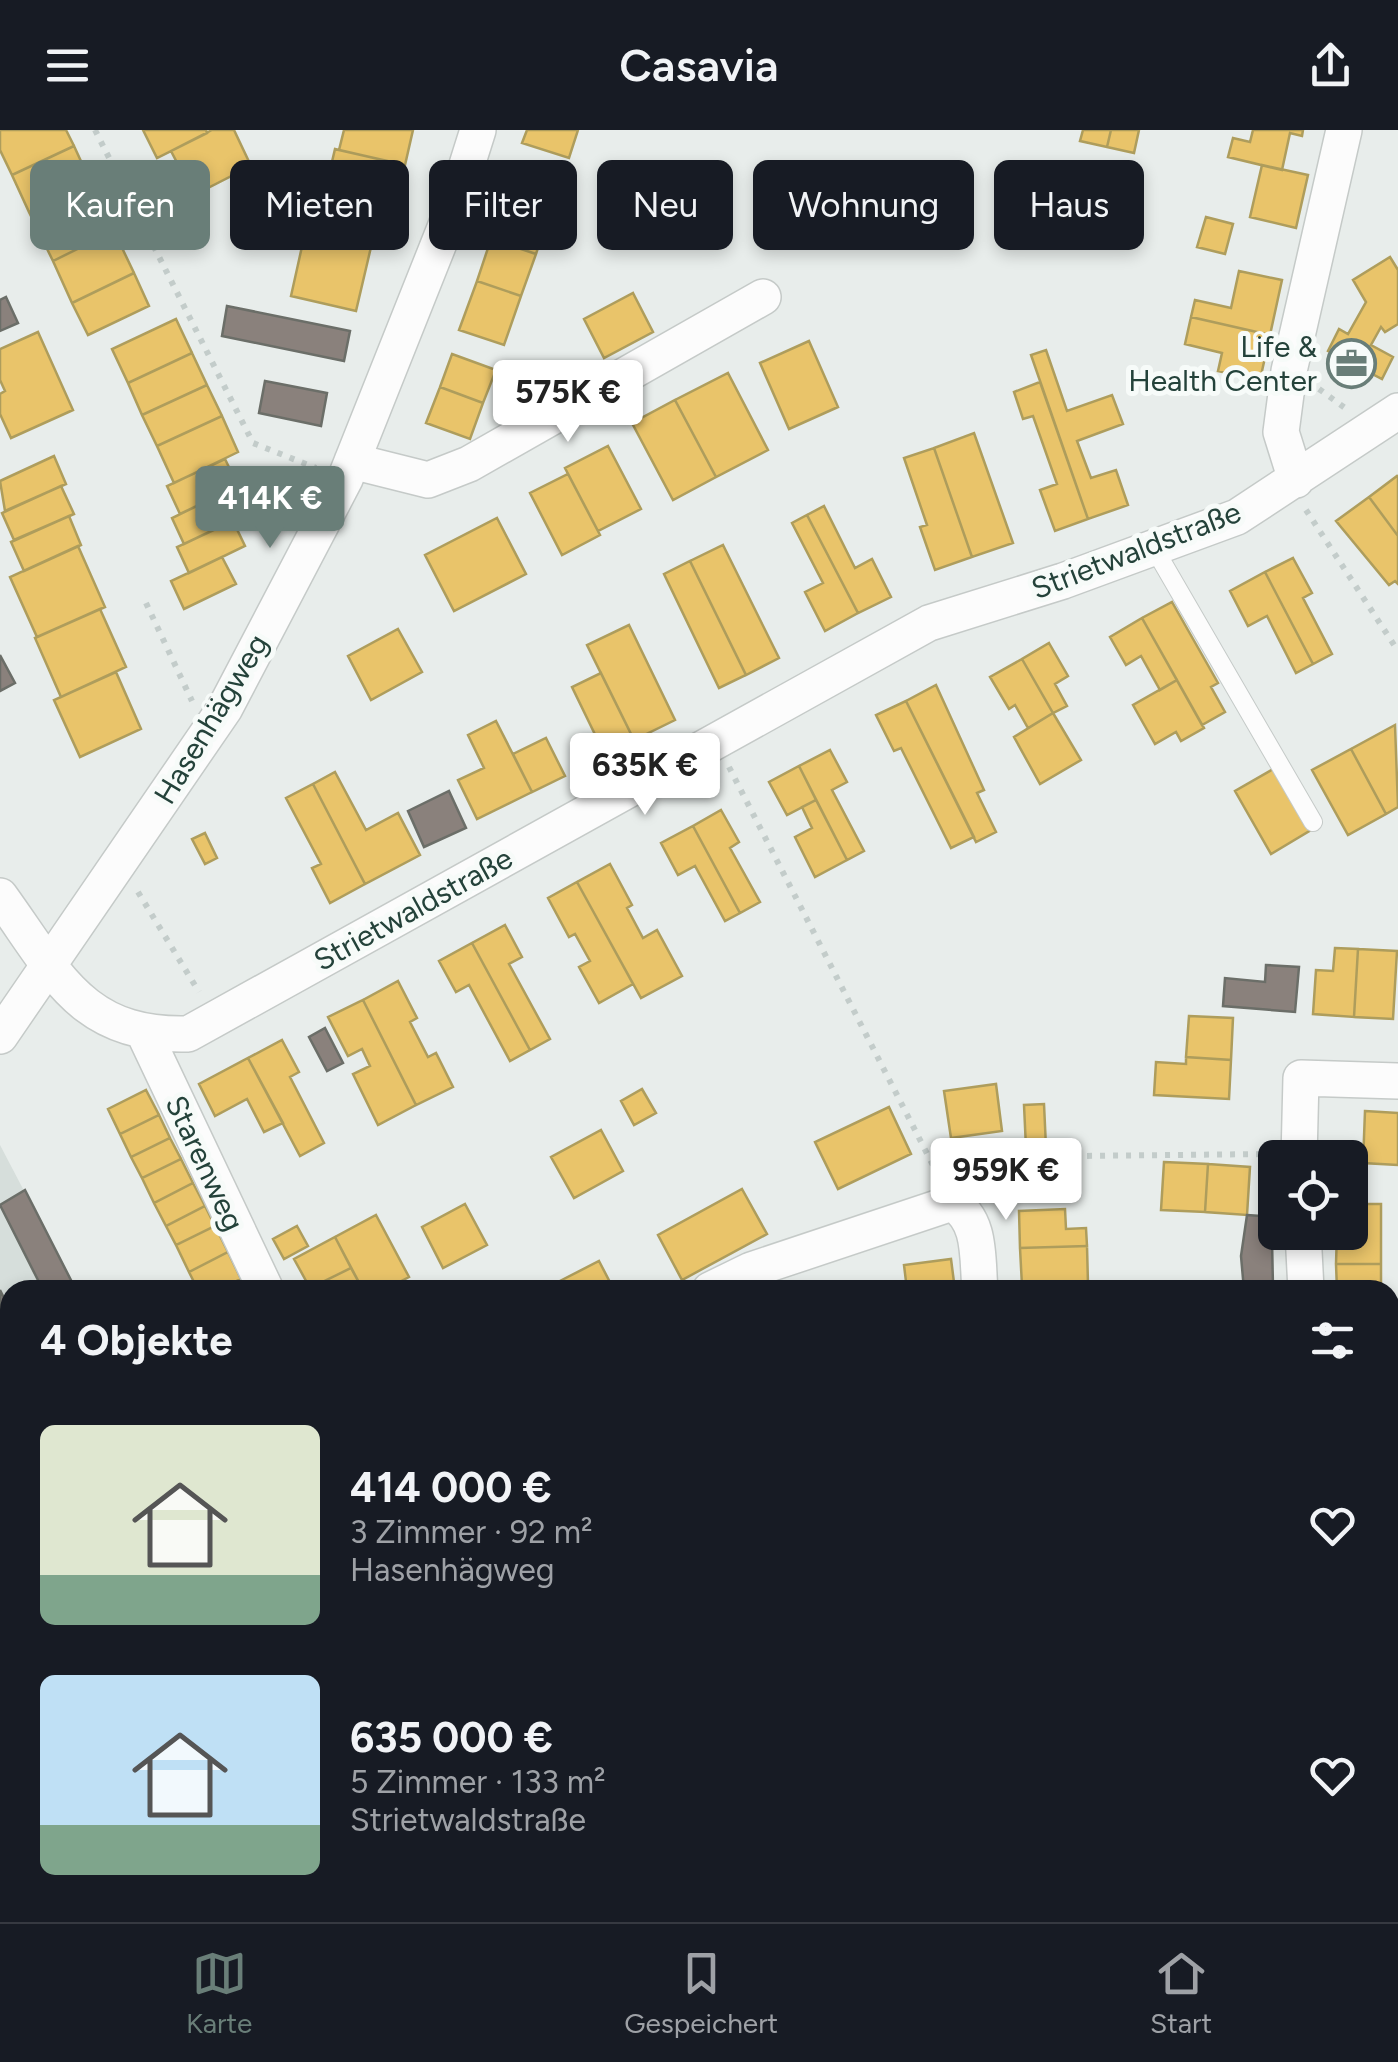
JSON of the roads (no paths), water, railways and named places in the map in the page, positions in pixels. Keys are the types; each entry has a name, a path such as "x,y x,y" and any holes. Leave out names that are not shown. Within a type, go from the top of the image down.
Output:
{"street":[{"name":"Hasenhägweg","path":"50,965 208,734 348,470 456,203 478,130"},
{"path":"1292,482 1281,432 1289,370 1344,130"},
{"path":"348,470 428,480 469,464 764,297"},
{"name":"Strietwaldstraße","path":"145,1036 188,1034 929,623 1237,517 1383,420"},
{"path":"0,896 87,1010 145,1036"},
{"path":"0,1036 50,965"},
{"name":"Starenweg","path":"145,1036 261,1280"},
{"path":"1299,1140 1300,1078 1398,1081"},
{"path":"730,1280 952,1202 966,1211 974,1229 979,1280"},
{"path":"1303,1250 1305,1280"}],"lane":[{"path":"1154,548 1313,822"}],"place":[{"name":"Life & Health Center","path":"1352,363"}]}
